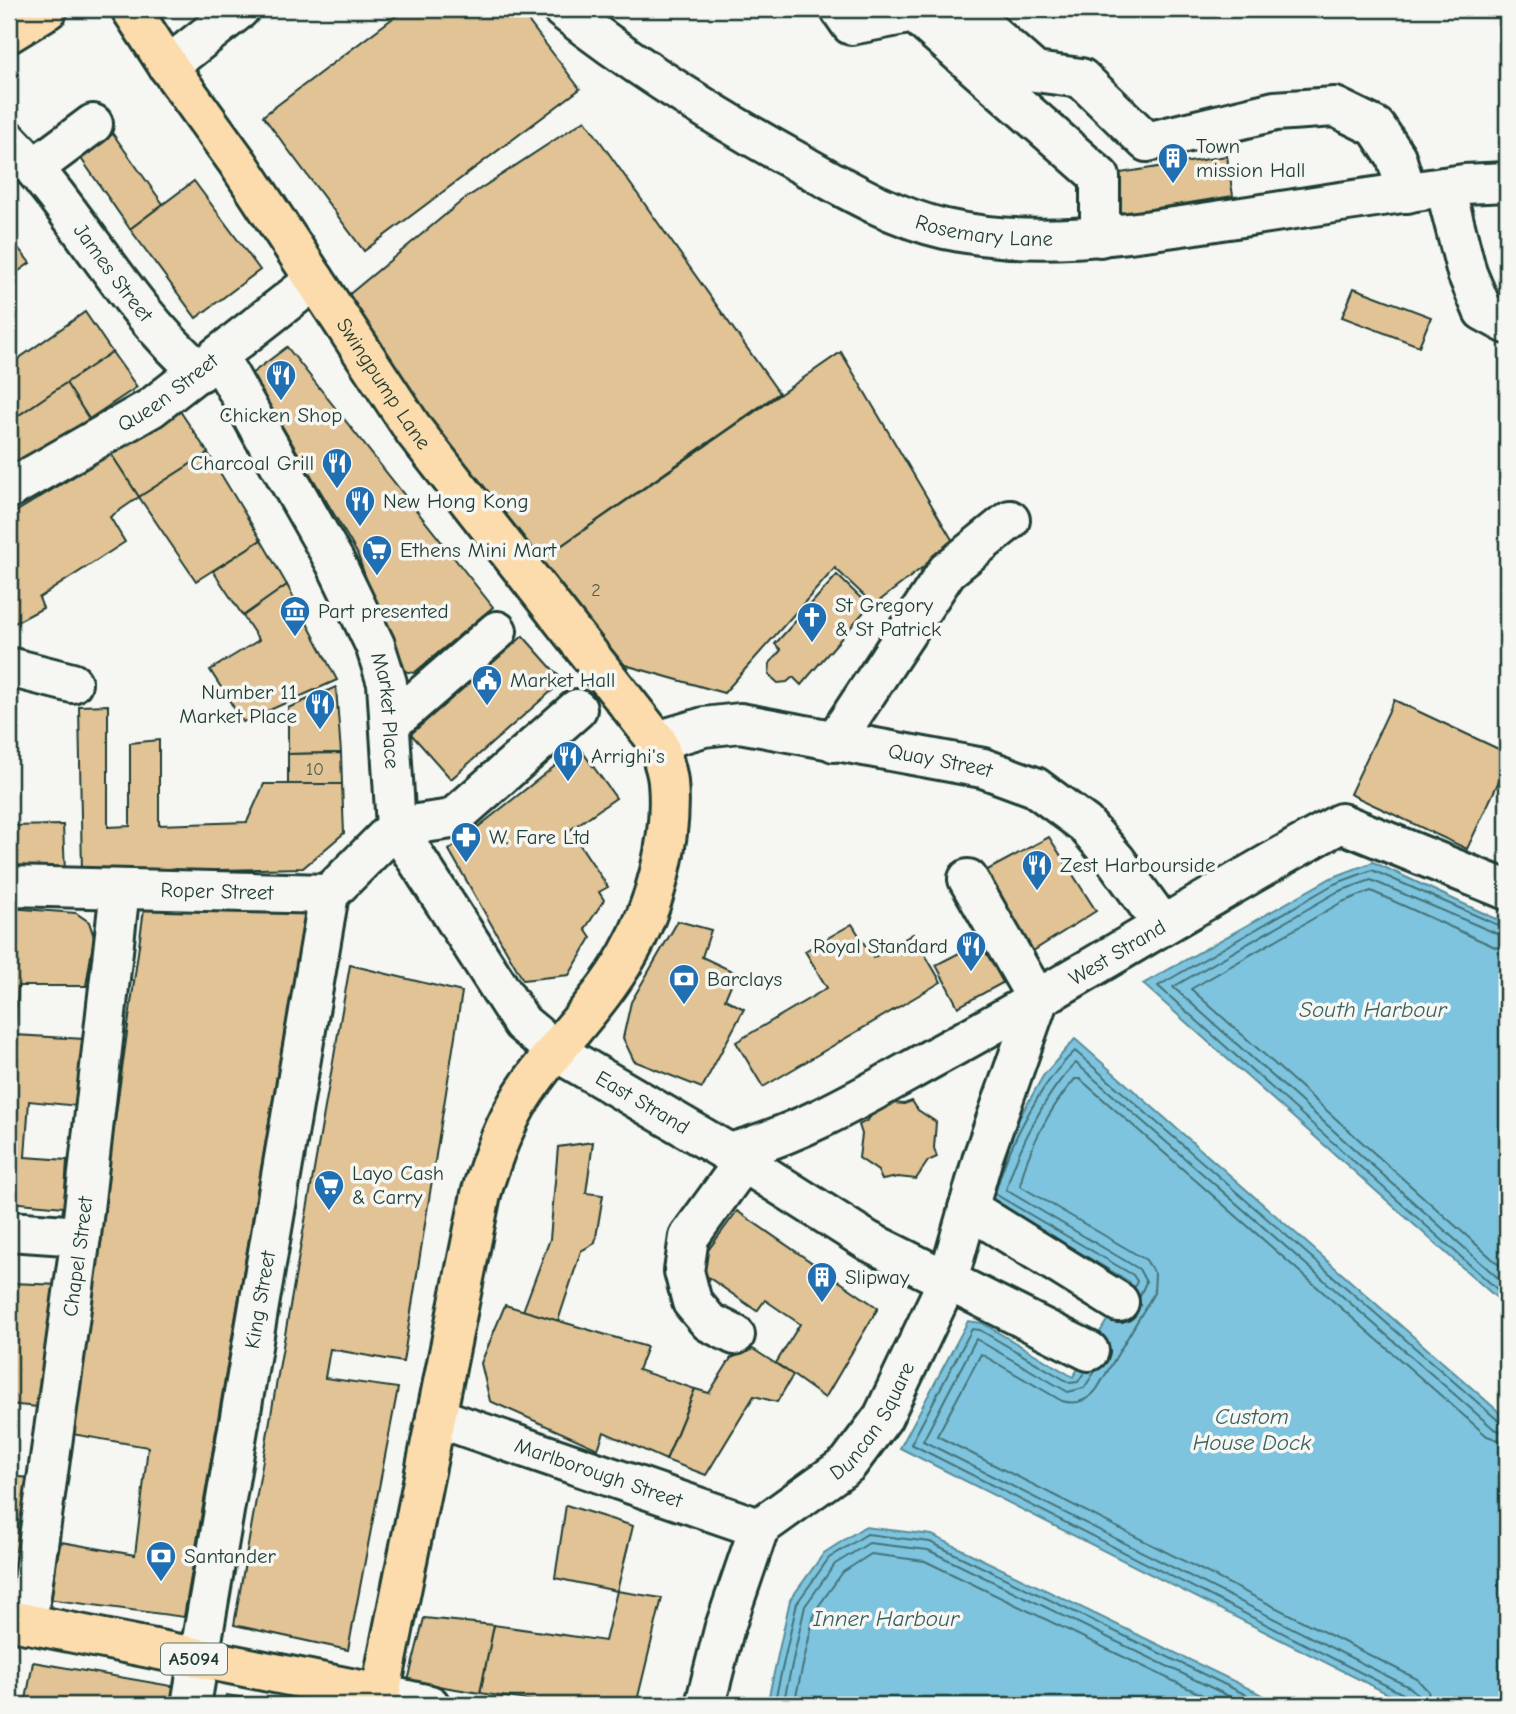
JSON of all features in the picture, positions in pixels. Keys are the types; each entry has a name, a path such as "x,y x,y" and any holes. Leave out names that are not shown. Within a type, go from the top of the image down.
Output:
{"main road":[{"path":"9,33 48,9"},
{"name":"Swingpump Lane","path":"131,9 168,66 238,163 415,432 657,741"},
{"path":"379,1700 491,1157 522,1095 627,956 646,914 658,874 667,825 668,781 657,741"},
{"name":"A5094","path":"18,1622 379,1700"}],"street":[{"path":"168,66 240,9"},
{"name":"Rosemary Lane","path":"562,9 624,58 721,120 902,217 947,229 1061,240 1100,237 1455,185 1507,182"},
{"path":"840,9 851,25 914,13 1100,177 1100,237"},
{"path":"964,9 1035,72 1081,78 1147,142 1275,111 1335,107 1376,127 1396,157 1406,192"},
{"name":"James Street","path":"93,124 22,155 160,336 209,364"},
{"path":"1455,185 1467,273 1483,311 1507,324"},
{"name":"Queen Street","path":"9,489 151,408 316,280"},
{"name":"Market Place","path":"209,364 335,562 375,646 387,683 396,827 522,1023 557,1052"},
{"path":"834,742 947,571 1010,520"},
{"path":"391,723 497,631"},
{"path":"9,667 72,683"},
{"path":"329,894 396,827 452,819 577,709"},
{"name":"Quay Street","path":"657,741 704,727 740,723 983,768 1035,788 1085,824 1115,859 1162,924"},
{"name":"West Strand","path":"735,1158 828,1114 1038,1001 1162,924 1341,823 1507,890"},
{"path":"968,879 1038,1001"},
{"name":"Roper Street","path":"9,886 329,894"},
{"name":"Chapel Street","path":"18,1622 81,1236 120,889"},
{"name":"King Street","path":"191,1705 329,894"},
{"name":"Duncan Square","path":"760,1528 848,1464 883,1416 948,1280 983,1157 1038,1001"},
{"name":"East Strand","path":"557,1052 735,1158"},
{"path":"735,1335 709,1322 692,1303 684,1271 689,1237 735,1158 868,1241 1089,1351"},
{"path":"968,1208 1119,1302"},
{"path":"9,1231 81,1236"},
{"name":"Marlborough Street","path":"436,1417 760,1528"},
{"path":"705,1705 724,1630 760,1528"},
{"path":"379,1700 430,1705"}],"water":[{"name":"South Harbour","path":"1373,862 1507,924 1507,1307 1143,984 1331,878"},
{"name":"Custom House Dock","path":"1075,1039 1507,1419 1507,1705 1410,1705 900,1448 968,1321 982,1323 1073,1377 1130,1282 985,1197 1016,1124 1043,1076"},
{"name":"Inner Harbour","path":"864,1527 932,1535 1283,1705 767,1705 790,1600 824,1553"}],"building":[{"path":"405,9 519,9 580,89 364,251 263,116"},
{"path":"585,120 779,393 535,564 340,302 463,200"},
{"path":"113,134 163,204 130,229 80,157"},
{"name":"Town mission Hall","path":"1227,156 1233,196 1120,214 1114,174"},
{"path":"194,181 260,270 196,318 130,229"},
{"path":"9,236 30,263 9,278"},
{"path":"1354,288 1431,317 1419,346 1342,317"},
{"path":"85,312 112,352 9,422 9,351 15,361"},
{"path":"287,347 493,607 414,673 398,670 357,553 251,374"},
{"path":"112,352 137,387 89,419 66,383"},
{"path":"841,352 954,543 874,605 835,568 724,693 625,665 535,564"},
{"path":"66,383 89,419 9,471 9,422"},
{"path":"180,411 208,453 139,497 111,454"},
{"path":"208,453 261,540 196,581 139,497"},
{"path":"111,454 139,497 110,517 125,542 39,598 43,608 11,625 9,516"},
{"path":"261,540 287,585 243,616 213,571"},
{"path":"837,575 869,606 801,685 793,677 787,682 778,683 769,675 770,663 781,650 775,644"},
{"path":"287,585 337,680 243,722 210,670 259,640 243,616"},
{"name":"Market Hall","path":"523,636 563,681 451,779 411,734"},
{"path":"336,687 341,753 288,754 288,708"},
{"path":"1394,700 1507,753 1507,764 1467,849 1350,794"},
{"path":"108,705 108,827 130,826 130,743 159,740 159,825 247,822 264,784 342,784 344,833 303,868 82,873 79,706"},
{"path":"579,747 616,798 570,830 608,887 599,892 604,900 585,929 591,938 569,975 523,980 449,850"},
{"path":"341,753 342,784 288,784 288,754"},
{"path":"63,825 65,872 9,871 9,826"},
{"name":"Zest Harbourside","path":"1049,837 1096,911 1025,956 980,874"},
{"path":"9,908 76,913 89,922 94,937 86,986 18,986 15,1035 84,1039 78,1106 29,1101 25,1157 67,1160 64,1207 9,1202"},
{"path":"144,909 305,913 184,1617 47,1599 61,1542 135,1555 148,1447 72,1434"},
{"name":"Barclays","path":"678,921 711,930 702,957 736,973 725,999 744,1009 702,1088 634,1061 623,1038 631,1002"},
{"path":"852,924 873,958 913,934 941,982 763,1087 736,1042 827,988 805,951"},
{"name":"Royal Standard","path":"986,939 1006,981 958,1007 936,965"},
{"path":"350,965 462,992 403,1362 330,1349 325,1378 398,1388 348,1650 234,1625"},
{"path":"912,1101 918,1110 936,1122 934,1148 937,1157 928,1161 916,1179 898,1177 882,1180 878,1171 859,1158 862,1134 859,1125 868,1120 881,1102 904,1104"},
{"path":"593,1142 586,1193 603,1195 595,1243 581,1251 558,1321 523,1311 550,1239 558,1147"},
{"name":"Slipway","path":"737,1211 878,1308 825,1398 776,1363 800,1324 765,1300 757,1311 695,1268"},
{"path":"9,1250 14,1250 12,1283 61,1285 47,1408 9,1404"},
{"path":"505,1305 647,1347 638,1370 695,1389 666,1460 604,1432 598,1449 490,1401 481,1363"},
{"path":"753,1349 793,1375 777,1402 754,1396 706,1475 666,1460 695,1389 709,1393 731,1358"},
{"path":"9,1476 29,1478 11,1585 9,1585"},
{"path":"566,1505 633,1526 617,1591 555,1578"},
{"path":"617,1591 662,1598 636,1705 560,1705 480,1693 494,1625 605,1641"},
{"path":"424,1618 494,1625 480,1693 408,1681"},
{"path":"33,1662 177,1687 174,1705 25,1705"},
{"path":"226,1695 291,1705 225,1705"}],"place":[{"name":"Town mission Hall","path":"1173,185"},
{"name":"Chicken Shop","path":"281,402"},
{"name":"Charcoal Grill","path":"337,490"},
{"name":"New Hong Kong","path":"360,528"},
{"name":"Ethens Mini Mart","path":"377,577"},
{"name":"Part presented","path":"295,638"},
{"name":"St Gregory & St Patrick","path":"812,644"},
{"name":"Market Hall","path":"487,707"},
{"name":"Number 11 Market Place","path":"320,731"},
{"name":"Arrighi's","path":"568,783"},
{"name":"W. Fare Ltd","path":"466,864"},
{"name":"Zest Harbourside","path":"1037,892"},
{"name":"Royal Standard","path":"971,973"},
{"name":"Barclays","path":"684,1006"},
{"name":"Layo Cash & Carry","path":"329,1212"},
{"name":"Slipway","path":"822,1304"},
{"name":"Santander","path":"161,1583"}]}
